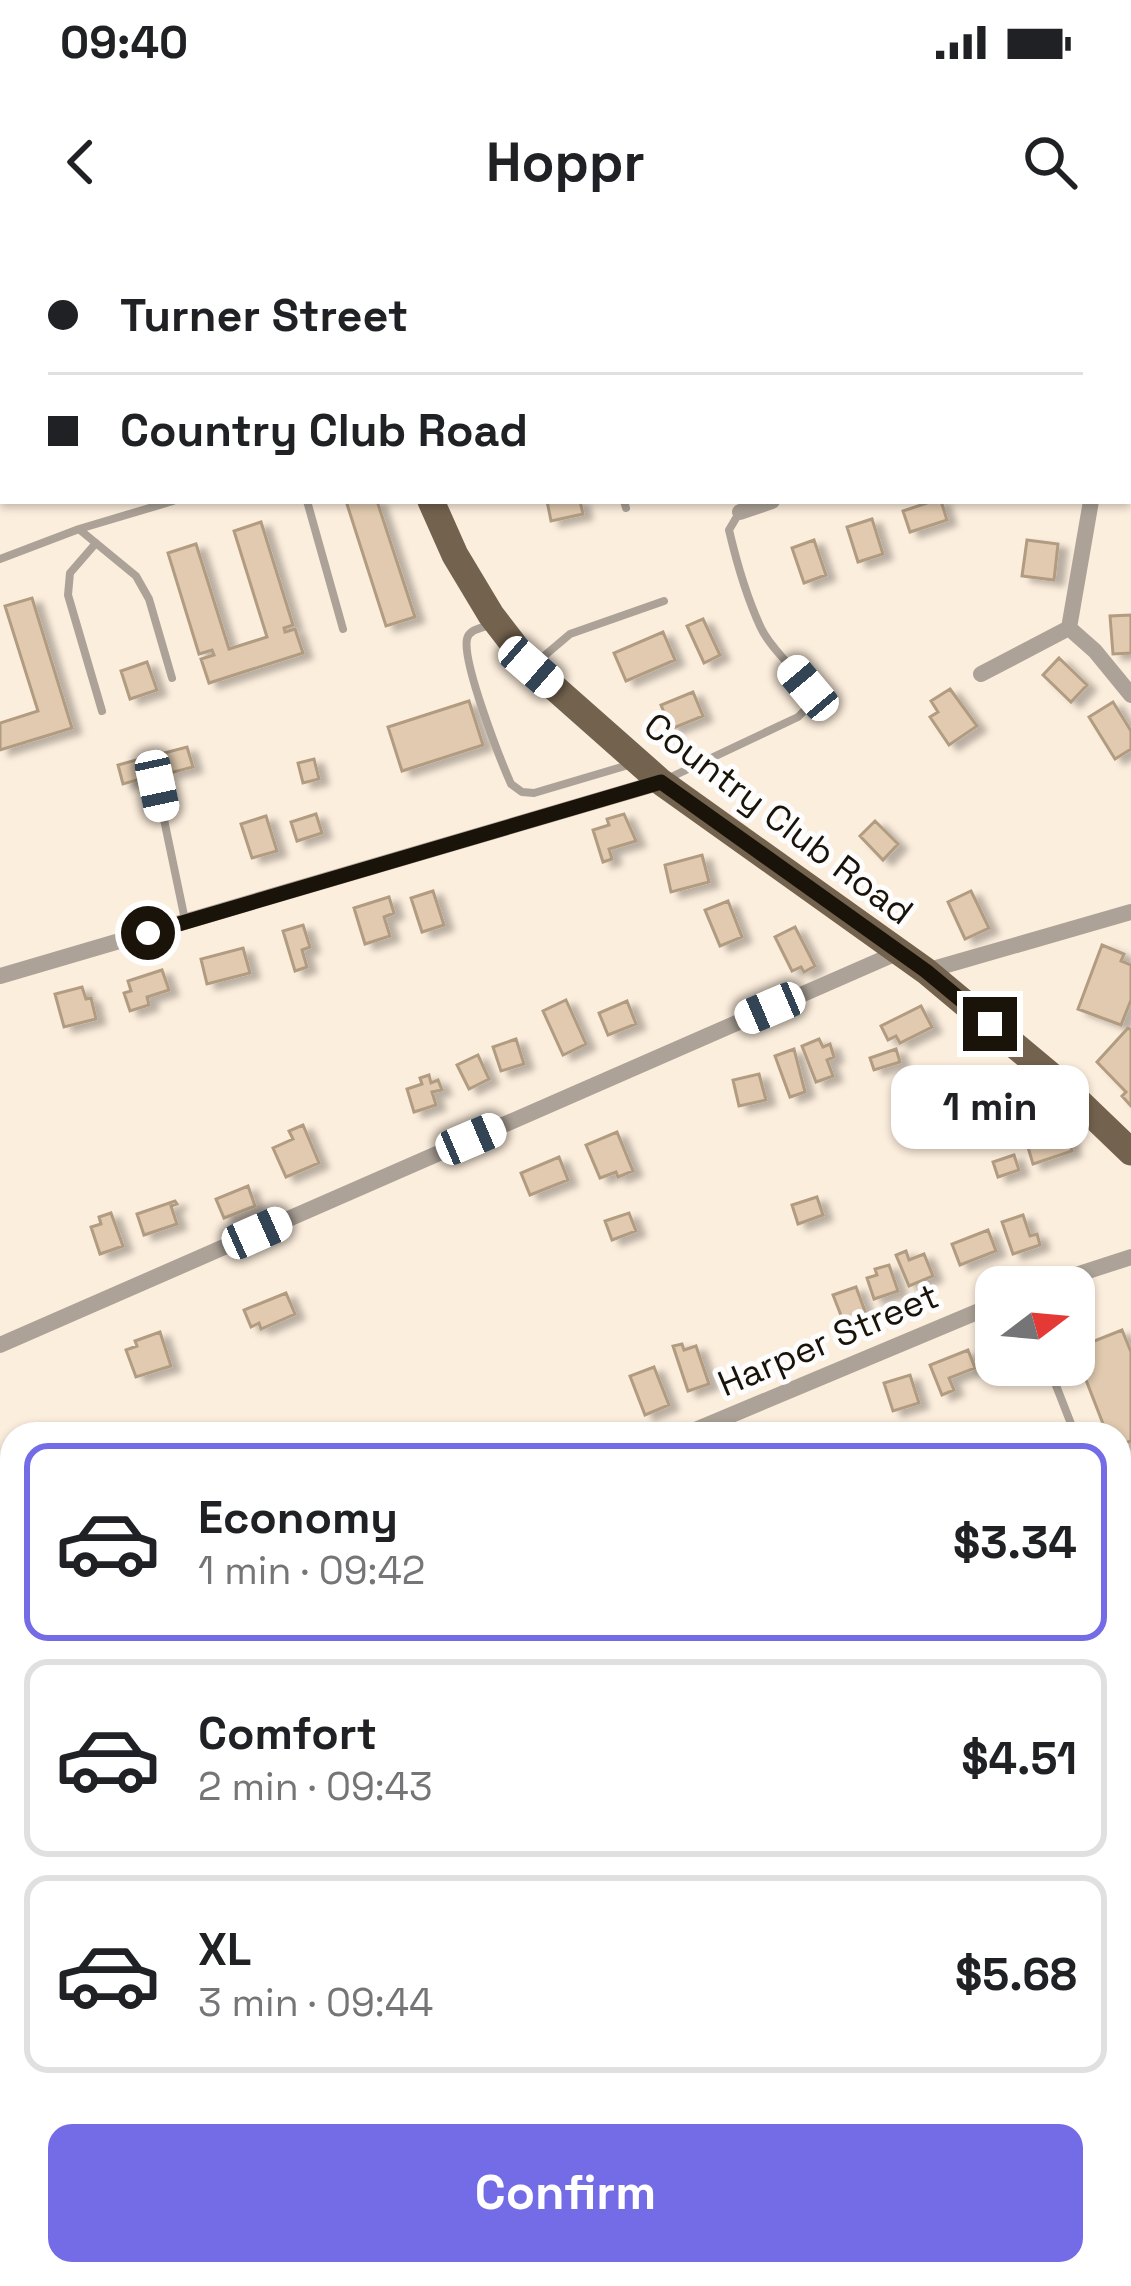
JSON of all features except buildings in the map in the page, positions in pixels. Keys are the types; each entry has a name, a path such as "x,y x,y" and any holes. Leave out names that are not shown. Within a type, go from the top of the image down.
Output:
{"main road":[{"name":"Country Club Road","path":"432,504 455,556 531,667 661,782 926,971 1054,1078 1131,1152"}],"street":[{"path":"740,512 763,504"},
{"path":"1069,628 1090,504"},
{"path":"980,674 1069,628"},
{"path":"1069,628 1131,695"},
{"path":"0,976 661,782"},
{"path":"926,971 1131,912"},
{"path":"0,1346 898,952"},
{"path":"1095,1269 1131,1257"},
{"name":"Harper Street","path":"715,1422 975,1313"}],"lane":[{"path":"0,559 163,504"},
{"path":"308,504 343,629"},
{"path":"661,782 798,717 808,706 808,688 763,634 740,576 729,530 740,512"},
{"path":"79,529 136,576 172,678"},
{"path":"97,543 70,573 68,595 102,711"},
{"path":"531,667 570,634 664,601"},
{"path":"497,623 471,632 467,639 472,675 511,784 522,793 534,793 638,762"},
{"path":"157,786 186,922"},
{"path":"1057,1386 1071,1422"}],"route":[{"path":"148,933 661,782 926,971 990,1024"}]}
